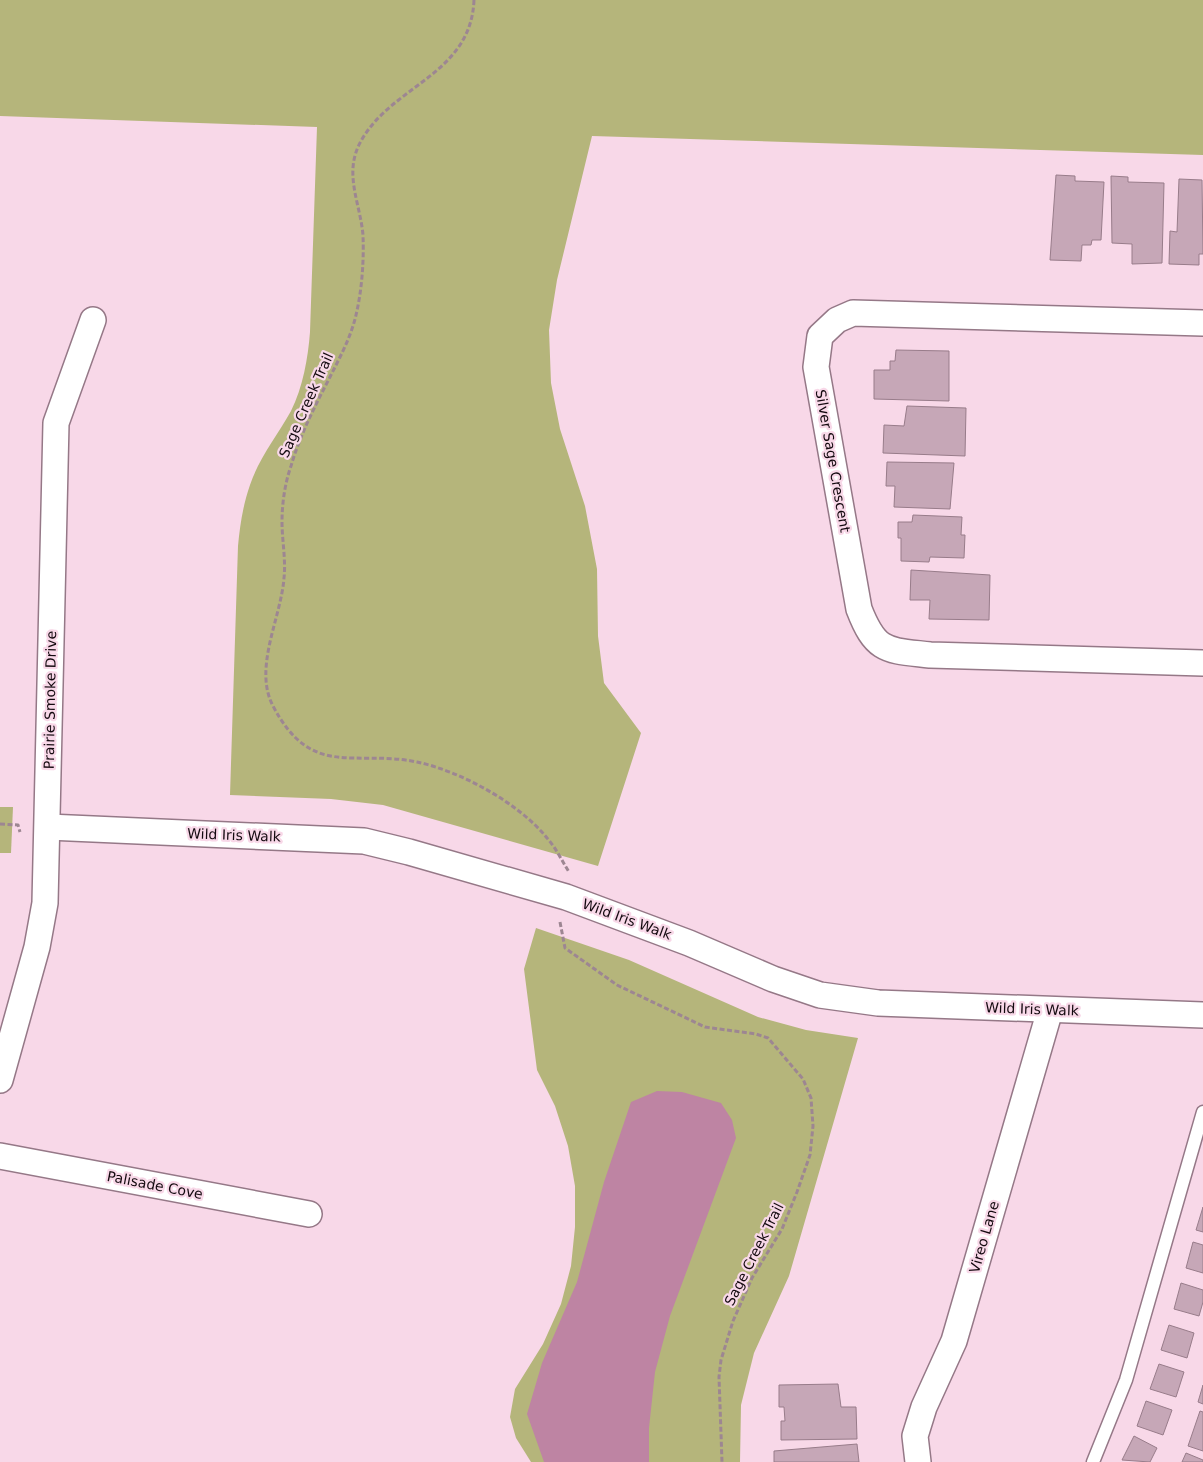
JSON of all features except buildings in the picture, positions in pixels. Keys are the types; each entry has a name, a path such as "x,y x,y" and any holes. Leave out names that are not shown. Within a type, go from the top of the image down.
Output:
{"street":[{"name":"Silver Sage Crescent","path":"1203,323 852,313 837,320 820,336 816,366 859,609 866,628 876,642 898,651 930,655 1203,663"},
{"name":"Prairie Smoke Drive","path":"0,1080 37,947 45,903 56,423 93,320"},
{"name":"Wild Iris Walk","path":"48,827 364,841 566,897 690,942 773,979 820,995 878,1003 1203,1014"},
{"name":"Vireo Lane","path":"918,1462 915,1436 924,1407 954,1341 1050,1010"},
{"name":"Palisade Cove","path":"0,1156 309,1214"}],"lane":[{"path":"1093,1462 1126,1380 1203,1112"}],"path":[{"name":"Sage Creek Trail","path":"474,0 473,18 466,39 436,72 399,100 373,124 360,143 355,159 351,183 360,212 363,238 361,281 356,315 348,342 313,410 291,466 284,497 282,520 285,577 269,654 267,689 272,704 282,719 296,736 314,751 336,758 398,760 441,768 496,796 523,814 547,838 569,872 560,922 565,948 617,985 705,1027 756,1034 768,1038 803,1079 811,1098 813,1126 810,1155 782,1229 752,1278 733,1321 721,1360 719,1377 722,1462"}],"green space":[{"path":"0,0 1203,0 1203,155 592,136 557,280 549,330 551,383 560,429 585,506 597,569 598,636 604,683 641,733 598,866 383,805 331,799 230,795 240,530 245,500 250,485 263,456 291,411 299,392 306,362 310,332 317,127 0,116"},
{"path":"0,807 13,807 11,853 0,853"},
{"path":"536,928 629,960 758,1017 806,1030 858,1038 789,1276 754,1353 741,1405 740,1462 531,1462 516,1438 510,1417 515,1389 543,1344 561,1304 571,1266 575,1227 575,1186 568,1146 555,1106 537,1070 524,969"}],"shaded area":[{"path":"657,1091 682,1092 721,1103 732,1120 736,1138 670,1316 655,1372 649,1428 649,1462 544,1462 527,1414 542,1363 577,1282 604,1182 631,1102"}]}
